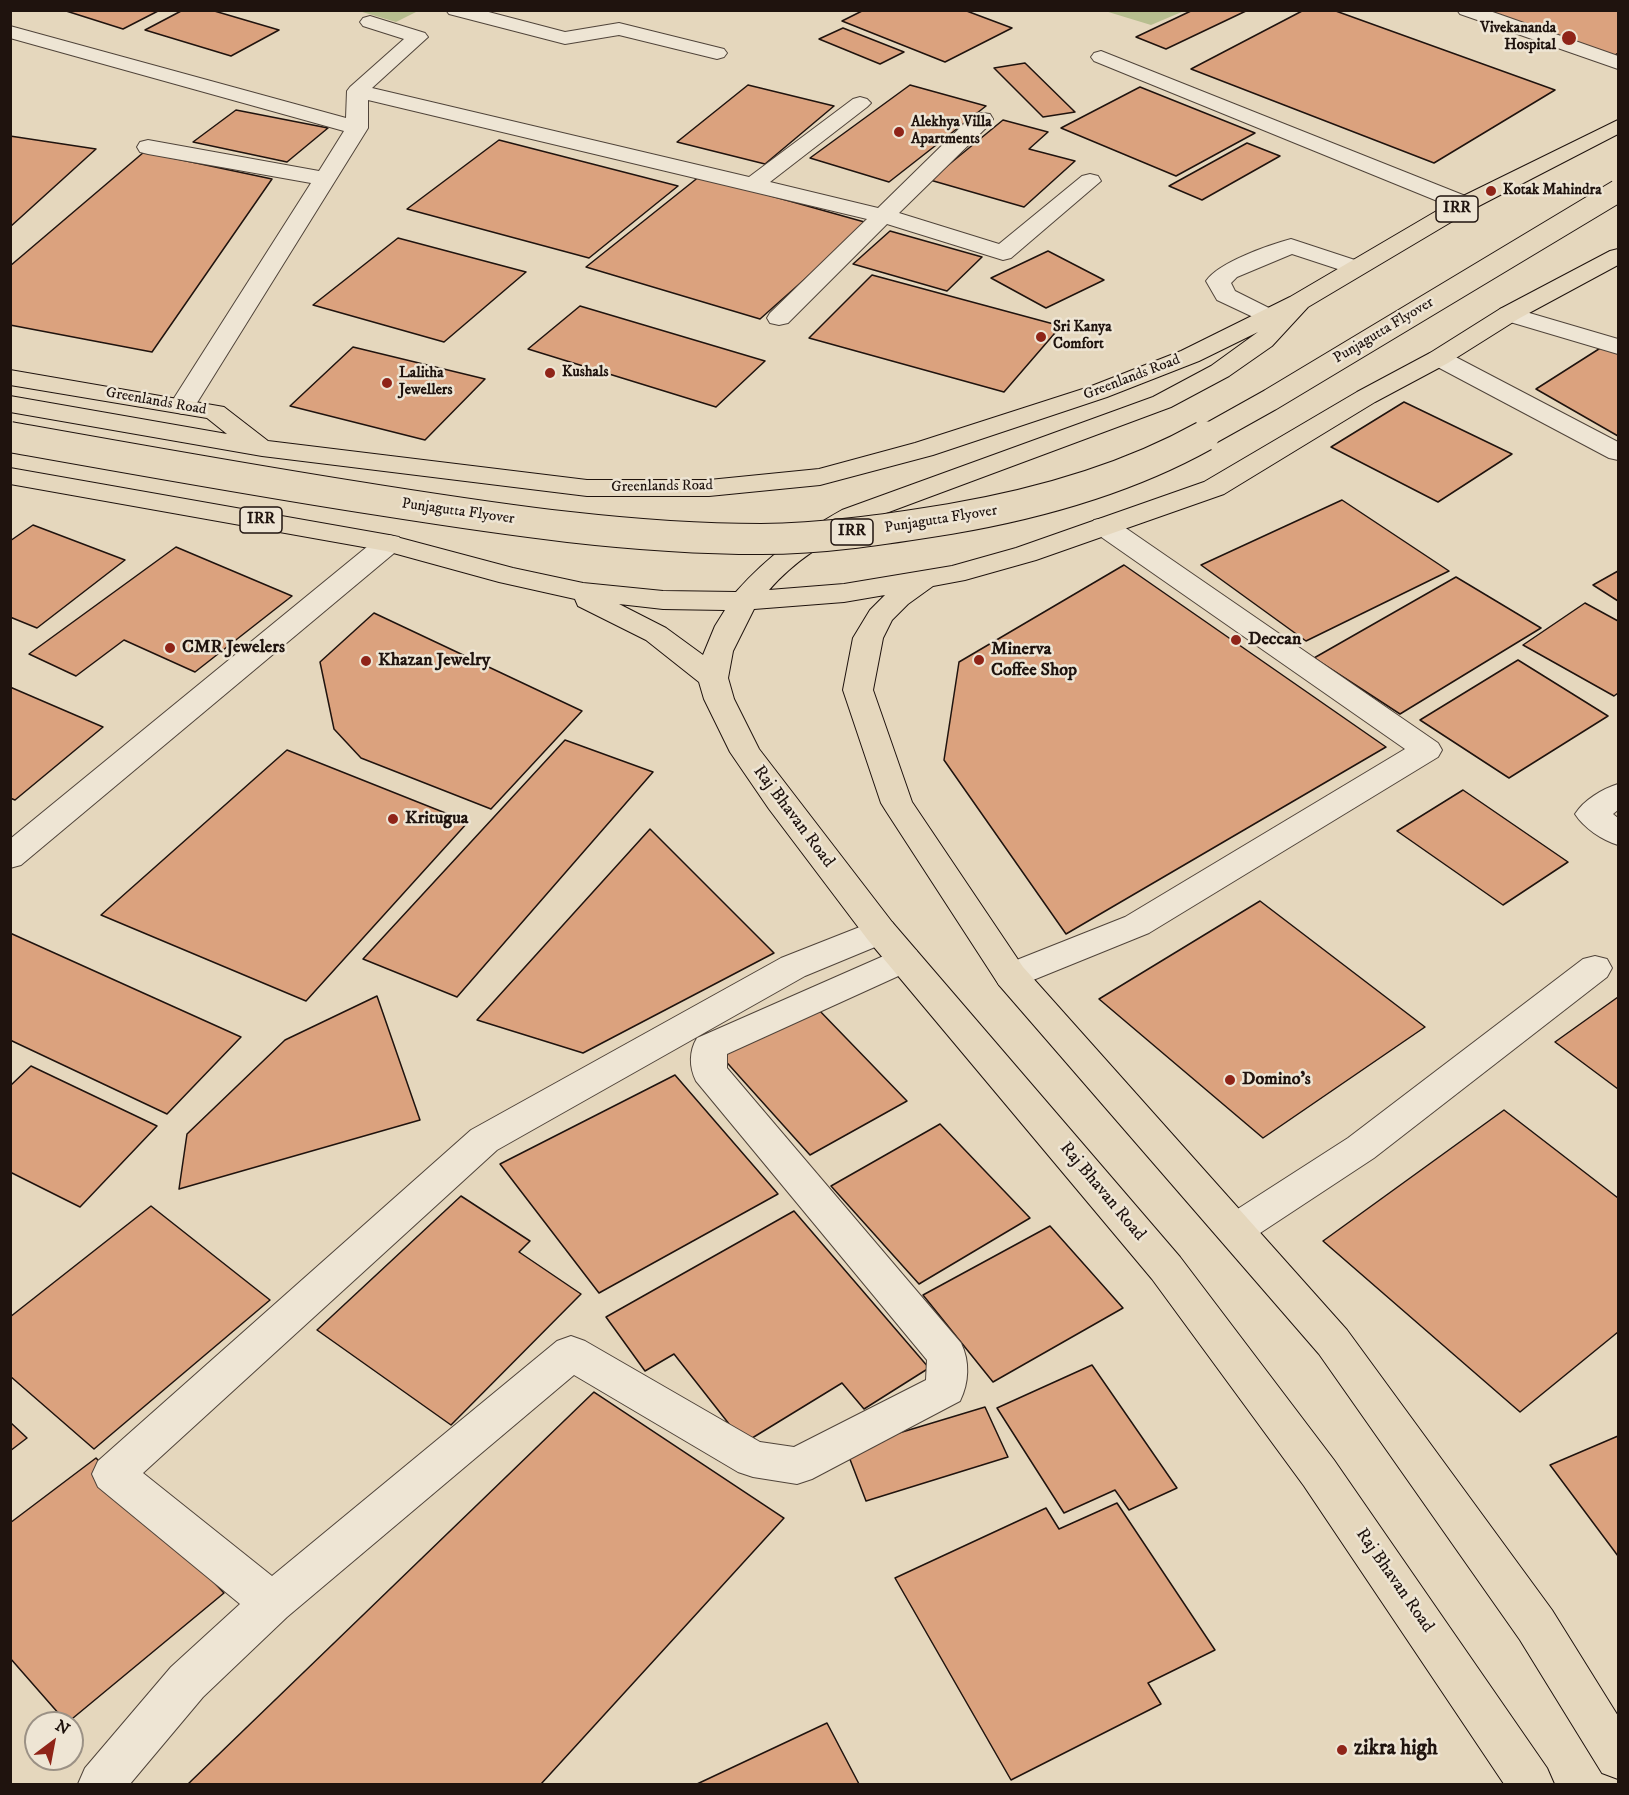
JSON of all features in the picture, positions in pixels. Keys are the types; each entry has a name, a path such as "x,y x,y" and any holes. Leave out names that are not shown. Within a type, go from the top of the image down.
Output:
{"main road":[{"name":"Greenlands Road","path":"10,377 215,412 262,448 587,488 709,488 820,477 924,449 1098,392 1190,356 1299,302 1465,204 1618,126"},
{"name":"Punjagutta Flyover","path":"10,437 321,491 478,516 612,533 763,539 881,530 1002,510 1090,487 1183,448 1270,400 1618,191"},
{"name":"IRR","path":"10,476 389,543 509,576 583,592 663,600 744,601 844,593 955,574 1026,554 1214,488 1366,397 1439,358 1509,314 1618,256"},
{"name":"Greenlands Road","path":"744,601 772,568 808,540 852,516 1162,402 1220,371 1263,341 1299,302"},
{"name":"IRR","path":"10,404 262,448"},
{"path":"509,576 586,599 656,634 713,678 718,651 744,601"},
{"path":"925,580 898,598 880,616 868,638 858,690 897,803 1011,976 1333,1342 1536,1625 1618,1757"},
{"name":"Raj Bhavan Road","path":"713,678 719,699 745,752 892,945 1166,1268 1319,1473 1531,1785"}],"street":[{"path":"1467,10 1618,63"},
{"path":"408,34 442,15 565,38 619,29 717,53"},
{"path":"182,406 357,128 357,91 418,37 369,22"},
{"path":"10,32 357,128"},
{"path":"1101,57 1465,204"},
{"path":"357,91 884,216 1003,253 1090,181"},
{"path":"753,185 860,103"},
{"path":"779,318 982,119"},
{"path":"148,147 325,179"},
{"path":"1268,317 1225,295 1218,281 1229,272 1291,246 1356,268"},
{"path":"1509,314 1618,347"},
{"path":"1439,358 1618,452"},
{"path":"1011,976 1137,925 1427,750 1104,526"},
{"path":"10,857 389,543"},
{"path":"1618,795 1591,814 1618,834"},
{"path":"272,1603 113,1474 484,1140 793,967 892,945"},
{"path":"101,1785 187,1682 272,1603 571,1353 753,1459 797,1466 946,1389 947,1355 709,1071 709,1047 892,945"},
{"path":"1235,1230 1361,1148 1595,968"}],"green space":[{"path":"1184,10 1151,25 1105,11"},
{"path":"359,11 418,11 396,22"}],"building":[{"path":"63,10 160,10 123,29"},
{"path":"183,10 211,10 279,30 231,56 145,30"},
{"path":"864,10 964,10 1012,28 945,62 842,21"},
{"path":"1193,10 1248,10 1166,49 1136,37"},
{"path":"1304,10 1333,10 1555,90 1434,163 1191,69"},
{"name":"Vivekananda Hospital","path":"1475,10 1618,10 1618,53 1612,57"},
{"path":"843,28 904,52 880,64 819,39"},
{"path":"1025,63 1075,112 1043,117 994,68"},
{"path":"748,85 834,106 765,164 677,142"},
{"name":"Alekhya Villa Apartments","path":"910,85 986,106 889,182 810,158"},
{"path":"1140,87 1255,133 1176,176 1061,128"},
{"path":"236,110 328,128 287,162 193,142"},
{"path":"1003,120 1048,132 1029,149 1075,161 1024,207 930,180"},
{"path":"10,136 96,149 10,227"},
{"path":"499,140 678,186 589,258 407,209"},
{"path":"1247,143 1280,156 1202,200 1169,186"},
{"path":"144,152 272,179 152,352 10,325 10,266"},
{"path":"700,176 868,223 760,319 586,267"},
{"path":"890,231 982,257 947,291 853,264"},
{"path":"398,238 526,272 444,342 313,305"},
{"path":"1048,251 1104,280 1046,308 991,278"},
{"path":"872,275 1061,326 1004,392 809,338"},
{"path":"580,306 765,361 716,407 528,349"},
{"path":"353,347 485,379 425,440 290,406"},
{"path":"1602,347 1618,352 1618,436 1536,389"},
{"path":"1404,402 1512,454 1438,502 1331,447"},
{"path":"1342,500 1449,571 1306,641 1201,565"},
{"path":"33,525 125,560 37,628 10,617 10,541"},
{"path":"176,547 292,596 195,672 124,640 76,676 29,654"},
{"path":"1124,565 1386,747 1066,934 944,760 959,662"},
{"path":"1618,571 1618,601 1593,585"},
{"path":"1456,577 1541,628 1400,714 1314,658"},
{"path":"1585,603 1618,621 1618,693 1614,696 1523,645"},
{"path":"374,613 582,711 491,809 361,758 334,729 320,662"},
{"path":"1518,660 1608,716 1509,778 1420,720"},
{"path":"10,687 103,727 15,800 10,798"},
{"path":"565,740 653,772 457,997 363,959"},
{"path":"287,750 468,822 306,1001 101,915"},
{"path":"1463,790 1568,862 1503,905 1397,831"},
{"path":"650,829 774,953 583,1053 477,1020"},
{"path":"1260,901 1425,1027 1263,1138 1099,999"},
{"path":"10,933 241,1037 167,1114 10,1040"},
{"path":"377,996 420,1120 179,1189 187,1134 285,1040"},
{"path":"1618,997 1618,1089 1555,1042"},
{"path":"816,1007 907,1101 810,1155 721,1056"},
{"path":"31,1066 157,1126 80,1207 10,1172 10,1086"},
{"path":"675,1075 778,1194 599,1293 500,1164"},
{"path":"1504,1110 1618,1198 1618,1332 1520,1412 1323,1241"},
{"path":"940,1124 1030,1218 919,1284 831,1186"},
{"path":"461,1196 530,1241 519,1252 581,1294 451,1425 317,1330"},
{"path":"151,1206 270,1300 94,1449 10,1376 10,1317"},
{"path":"794,1211 929,1368 864,1409 842,1383 744,1443 674,1354 645,1371 606,1317"},
{"path":"1050,1226 1123,1308 993,1382 923,1295"},
{"path":"1092,1365 1177,1488 1129,1510 1115,1490 1064,1513 997,1408"},
{"path":"594,1392 784,1518 541,1784 188,1784"},
{"path":"985,1407 1008,1457 866,1501 846,1449"},
{"path":"10,1422 27,1438 10,1451"},
{"path":"1618,1436 1618,1556 1550,1465"},
{"path":"96,1458 224,1593 81,1711 56,1711 10,1658 10,1523"},
{"path":"1117,1503 1215,1650 1148,1683 1161,1704 1011,1780 895,1578 1046,1508 1059,1529"},
{"path":"827,1723 859,1784 697,1784"}],"place":[{"name":"Vivekananda Hospital","path":"1569,38"},
{"name":"Alekhya Villa Apartments","path":"899,132"},
{"name":"Kotak Mahindra","path":"1491,191"},
{"name":"Sri Kanya Comfort","path":"1041,337"},
{"name":"Kushals","path":"550,373"},
{"name":"Lalitha Jewellers","path":"387,383"},
{"name":"Deccan","path":"1236,640"},
{"name":"CMR Jewelers","path":"170,648"},
{"name":"Minerva Coffee Shop","path":"979,660"},
{"name":"Khazan Jewelry","path":"366,661"},
{"name":"Kritugua","path":"393,819"},
{"name":"Domino's","path":"1230,1080"},
{"name":"zikra high","path":"1342,1750"}]}
